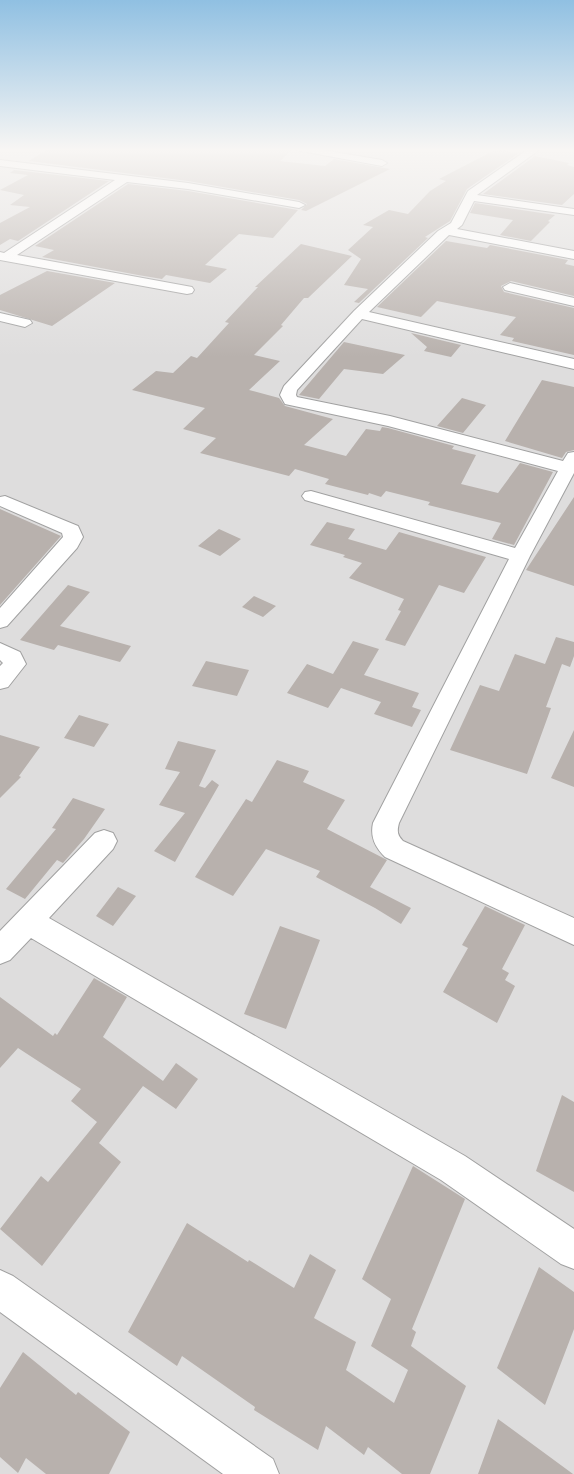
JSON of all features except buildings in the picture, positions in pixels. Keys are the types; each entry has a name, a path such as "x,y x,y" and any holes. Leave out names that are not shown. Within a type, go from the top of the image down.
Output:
{"street":[{"path":"3,257 62,219"},
{"path":"459,219 456,225 359,314 290,389 288,395 291,401 390,421 571,463 520,556 386,823 383,834 393,849 574,932"},
{"path":"447,231 574,255"},
{"path":"3,257 187,290"},
{"path":"510,287 574,302"},
{"path":"359,314 574,364"},
{"path":"0,317 25,323"},
{"path":"311,496 520,556"},
{"path":"0,621 70,544 73,537 71,530 5,501"},
{"path":"0,651 12,657 15,664 0,681"},
{"path":"0,951 104,841"},
{"path":"28,921 453,1168 574,1251"},
{"path":"0,1289 258,1474"}],"shaded area":[{"path":"0,219 574,219 574,1474 0,1474"}]}
